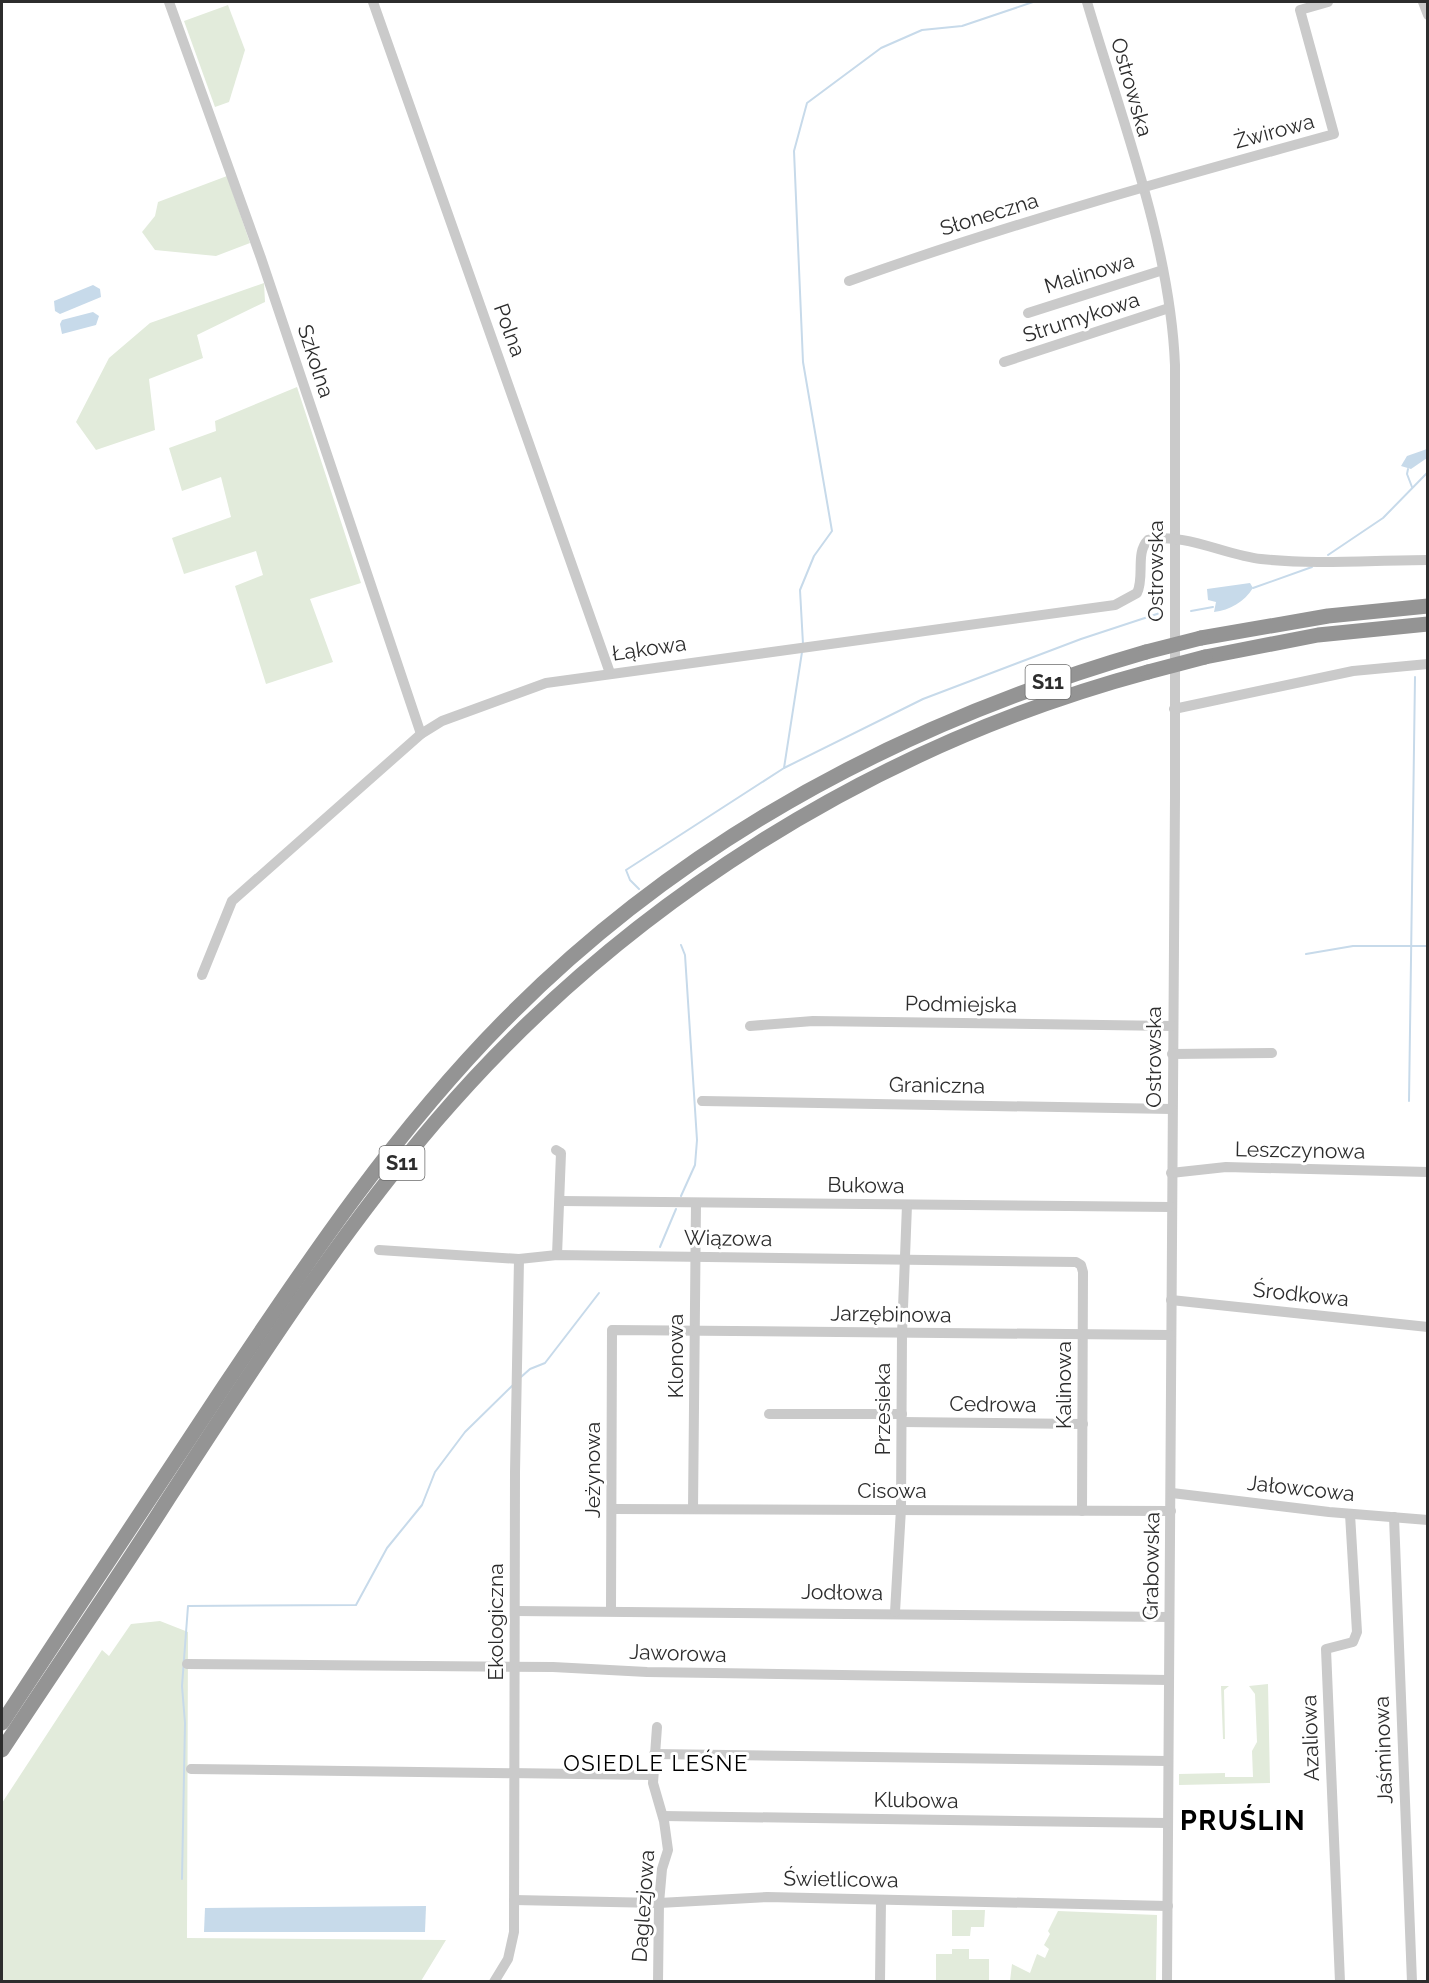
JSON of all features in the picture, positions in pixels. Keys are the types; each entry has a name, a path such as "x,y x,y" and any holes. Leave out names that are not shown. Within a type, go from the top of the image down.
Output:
{"highway":[{"name":"S11","path":"2,1723 274,1312 360,1189 413,1121 507,1017 570,958 665,881 784,803 883,750 952,718 1066,675 1201,638 1328,616 1428,606"},
{"name":"S11","path":"2,1750 237,1394 347,1235 437,1120 537,1016 612,949 688,891 747,850 824,804 897,766 962,736 1032,709 1148,672 1205,657 1318,635 1428,624"}],"street":[{"name":"Szkolna","path":"169,2 261,258 421,734"},
{"name":"Polna","path":"373,2 610,673"},
{"name":"Ostrowska","path":"1087,2 1142,187 1163,270 1175,365 1172,1152"},
{"name":"Żwirowa","path":"1142,187 1334,134 1300,10 1328,2"},
{"path":"1423,2 1428,15"},
{"name":"Słoneczna","path":"849,281 913,258 1142,187"},
{"name":"Malinowa","path":"1028,313 1163,270"},
{"name":"Strumykowa","path":"1004,362 1169,308"},
{"name":"Łąkowa","path":"202,975 232,901 421,734 442,721 546,683 1115,605 1128,600 1140,587 1144,543 1154,539 1174,539"},
{"path":"1174,539 1259,559 1428,561"},
{"path":"1174,709 1353,671 1428,664"},
{"name":"Podmiejska","path":"750,1026 813,1021 1172,1026"},
{"path":"1172,1054 1272,1053"},
{"name":"Graniczna","path":"702,1101 1172,1109"},
{"path":"556,1150 561,1153 561,1201 557,1255"},
{"name":"Grabowska","path":"1167,1982 1172,1493 1170,1335 1172,1152"},
{"name":"Leszczynowa","path":"1172,1173 1226,1167 1428,1172"},
{"name":"Bukowa","path":"561,1201 1171,1208"},
{"name":"Klonowa","path":"693,1509 696,1203"},
{"name":"Przesieka","path":"895,1612 901,1509 902,1334 907,1205"},
{"name":"Wiązowa","path":"379,1250 519,1259 557,1255 1077,1262"},
{"name":"Ekologiczna","path":"494,1982 508,1959 514,1932 514,1611 519,1259"},
{"name":"Kalinowa","path":"1077,1262 1081,1265 1083,1272 1082,1511"},
{"name":"Środkowa","path":"1171,1300 1428,1327"},
{"name":"Jarzębinowa","path":"612,1330 1170,1335"},
{"name":"Jeżynowa","path":"611,1610 612,1330"},
{"name":"Cedrowa","path":"770,1414 1083,1424"},
{"name":"Jałowcowa","path":"1172,1493 1350,1514 1428,1520"},
{"name":"Cisowa","path":"612,1509 1171,1511"},
{"name":"Azaliowa","path":"1340,1982 1326,1649 1353,1642 1357,1632 1350,1514"},
{"name":"Jaśminowa","path":"1394,1517 1412,1982"},
{"name":"Jodłowa","path":"514,1611 895,1612 1169,1617"},
{"name":"Jaworowa","path":"187,1664 514,1667 647,1672 1169,1680"},
{"name":"Daglezjowa","path":"657,1727 653,1775 668,1850 662,1869 659,1903 658,1982"},
{"path":"654,1754 1168,1761"},
{"path":"191,1769 653,1775"},
{"name":"Klubowa","path":"663,1816 1168,1822"},
{"name":"Świetlicowa","path":"514,1900 659,1903 767,1897 1168,1905"},
{"path":"880,1982 881,1900"}],"green space":[{"path":"228,5 245,50 229,102 215,107 184,21"},
{"path":"227,176 250,243 216,256 155,250 142,232 155,216 158,202"},
{"path":"264,283 265,302 197,335 203,358 149,379 155,430 96,450 76,422 109,358 150,323"},
{"path":"297,387 361,583 310,599 333,662 266,684 235,586 263,575 256,551 184,574 172,538 231,517 221,477 182,491 169,448 216,431 215,421"},
{"path":"160,1621 188,1632 187,1938 446,1940 421,1981 2,1982 2,1803 102,1650 109,1656 131,1624"},
{"path":"1268,1684 1270,1783 1179,1785 1179,1774 1225,1773 1225,1777 1253,1777 1252,1751 1257,1742 1255,1694 1249,1686"},
{"path":"1221,1686 1229,1686 1224,1690 1225,1739 1223,1739"},
{"path":"952,1910 985,1910 984,1927 971,1927 970,1936 952,1936"},
{"path":"1058,1911 1157,1915 1156,1981 1010,1981 1012,1964 1030,1973 1037,1954 1045,1958 1049,1949 1044,1945"},
{"path":"952,1949 969,1949 969,1959 989,1959 989,1981 936,1981 936,1954 952,1954"}],"water":[{"path":"93,285 100,289 101,297 60,314 55,311 54,301"},
{"path":"93,312 99,316 96,325 62,334 60,324 62,320"},
{"path":"1427,449 1427,458 1411,469 1401,466 1407,456"},
{"path":"1250,583 1253,588 1241,601 1214,612 1216,602 1208,600 1207,589"},
{"path":"426,1906 425,1932 204,1932 205,1908"}],"waterway":[{"path":"803,644 800,590 814,556 832,531 803,362 794,151 807,103 881,48 922,30 962,26 1033,2"},
{"path":"1408,469 1407,474 1412,487"},
{"path":"1328,555 1383,518 1428,472"},
{"path":"1253,588 1312,567"},
{"path":"1191,611 1213,607"},
{"path":"639,889 630,880 626,870 784,768 923,699 1081,639 1163,612"},
{"path":"784,768 802,652"},
{"path":"1409,1101 1415,677"},
{"path":"681,945 685,955 697,1140 695,1165 681,1196"},
{"path":"1306,954 1353,946 1428,946"},
{"path":"660,1247 676,1209"},
{"path":"521,1377 530,1369 545,1363 599,1293"},
{"path":"182,1879 185,1723 182,1686 188,1606 356,1605 387,1548 422,1505 435,1472 465,1432 513,1385"}],"district":[{"name":"OSIEDLE LEŚNE","path":"656,1763"},
{"name":"PRUŚLIN","path":"1243,1820"}]}
